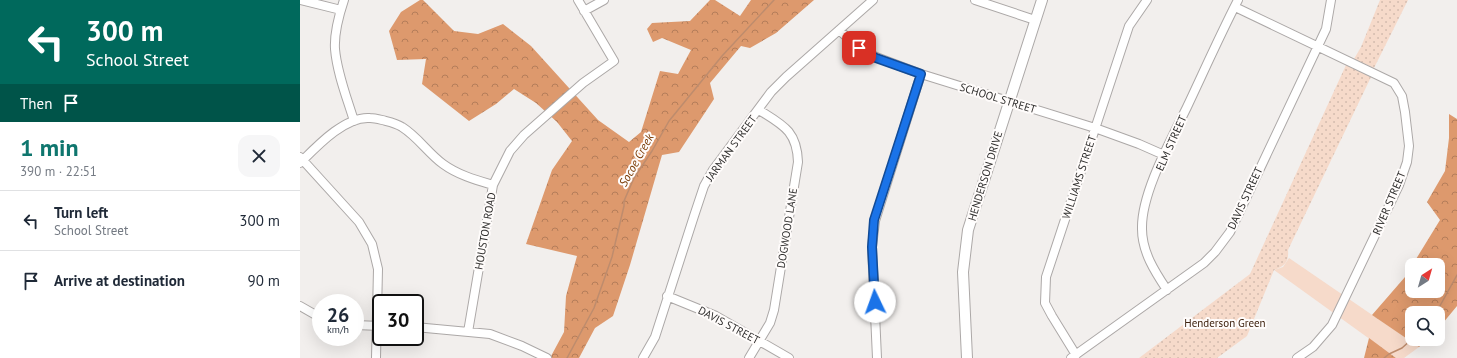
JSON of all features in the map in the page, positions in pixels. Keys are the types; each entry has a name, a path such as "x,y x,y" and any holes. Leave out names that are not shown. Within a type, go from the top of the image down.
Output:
{"main road":[{"name":"HENDERSON DRIVE","path":"967,358 963,272 968,230 1042,0"}],"street":[{"path":"301,0 341,10"},
{"path":"344,0 336,34 335,48 338,70 354,121"},
{"path":"578,0 584,11 604,0"},
{"name":"JARMAN STREET","path":"643,358 655,337 667,296 704,186 713,170 772,92 786,77 873,0"},
{"path":"975,0 1035,20"},
{"name":"WILLIAMS STREET","path":"1074,356 1045,303 1046,277 1129,26 1147,0"},
{"name":"DAVIS STREET","path":"1074,356 1204,263 1230,232 1326,29 1331,0"},
{"name":"RIVER STREET","path":"1236,4 1318,47 1394,83 1402,96 1405,112 1409,146 1399,185 1332,325 1313,347 1297,358"},
{"name":"ELM STREET","path":"1167,290 1154,271 1145,248 1142,230 1146,200 1164,155 1236,4"},
{"name":"HOUSTON ROAD","path":"468,332 493,185 510,151 524,135 583,83 614,61 584,11"},
{"name":"SCHOOL STREET","path":"839,30 859,48 876,58 1008,102 1095,128 1164,155"},
{"path":"877,358 872,247 874,220 921,74"},
{"name":"DOGWOOD LANE","path":"749,358 770,323 774,310 798,162 796,142 791,134 759,110"},
{"path":"378,294 378,269 372,244 359,222 301,160 340,127 354,121 369,118 392,122 402,127 417,139 430,154 443,165 464,175 493,185"},
{"name":"DAVIS STREET","path":"667,296 716,316 789,358"},
{"path":"300,306 312,313"},
{"path":"424,328 490,334 522,346 547,358"},
{"path":"376,358 377,346"}],"green space":[{"path":"420,0 423,0 454,31 478,34 503,24 531,46 598,120 629,142 641,132 660,71 678,74 691,50 662,38 653,42 647,29 652,23 690,21 710,0 715,0 740,16 751,0 814,0 776,33 750,48 741,46 710,83 714,99 679,152 662,155 630,265 613,316 595,328 579,358 550,358 564,332 566,296 577,256 526,244 552,170 572,141 557,122 536,103 514,89 496,104 469,121 422,84 426,59 397,60 389,31 401,12"},
{"path":"1380,0 1408,0 1374,68 1354,59 1361,47"},
{"name":"Henderson Green","path":"1346,65 1371,77 1288,250 1288,258 1286,263 1274,270 1247,336 1217,358 1139,358 1250,274"},
{"path":"1449,114 1457,119 1457,306 1445,321 1445,306 1405,306 1405,337 1372,315 1405,277 1405,298 1445,298 1445,258 1416,258 1440,220 1427,202 1445,171 1449,138"},
{"path":"1289,258 1405,337 1405,346 1419,347 1404,358 1396,358 1274,270 1283,267"},
{"path":"1369,338 1396,358 1364,358"}],"waterway":[{"name":"Socoe Creek","path":"567,358 594,308 612,257 624,201 634,178 652,151 669,121 722,56 774,0"},
{"path":"1440,306 1457,275"},
{"path":"1384,358 1405,345"}],"route":[{"path":"859,48 876,58 921,74 874,220 872,247 875,302"}]}
